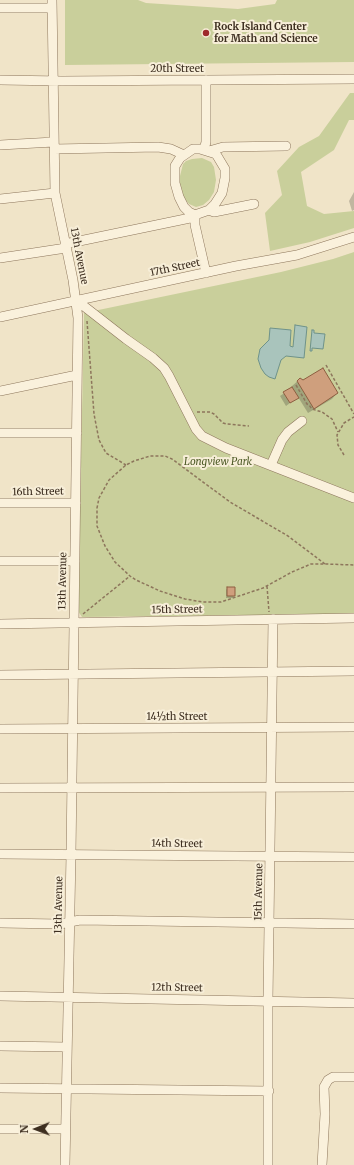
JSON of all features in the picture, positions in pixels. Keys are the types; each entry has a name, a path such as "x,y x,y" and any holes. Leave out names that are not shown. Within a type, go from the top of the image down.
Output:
{"street":[{"path":"0,8 52,4"},
{"name":"13th Avenue","path":"52,4 55,193 76,300 78,318 70,922 66,1047 65,1165"},
{"name":"20th Street","path":"0,80 354,79"},
{"path":"206,80 207,150"},
{"path":"0,145 158,147 171,149 184,155"},
{"path":"195,216 184,207 178,197 174,183 175,166 180,158 193,149 207,150 224,146 286,146"},
{"path":"0,258 65,246 195,216 209,210 222,193 225,178 221,161 216,154 207,150"},
{"path":"0,200 55,193"},
{"path":"209,210 214,212 254,204"},
{"path":"195,216 195,225 206,273"},
{"name":"17th Street","path":"0,317 297,255 354,237"},
{"path":"76,300 164,368 196,429 202,436 226,448 354,498"},
{"path":"0,391 77,375"},
{"path":"271,465 282,440 288,432 302,421"},
{"path":"0,433 77,433"},
{"name":"16th Street","path":"0,504 76,503"},
{"path":"0,561 75,561"},
{"name":"15th Street","path":"0,624 354,618"},
{"name":"15th Avenue","path":"268,1165 268,1001 273,671 271,619"},
{"path":"0,675 354,670"},
{"name":"14½th Street","path":"0,729 354,726"},
{"path":"0,788 354,787"},
{"name":"14th Street","path":"0,854 354,857"},
{"path":"0,923 60,924 80,920 354,924"},
{"name":"12th Street","path":"0,996 354,1002"},
{"path":"0,1046 66,1047"},
{"path":"322,1165 325,1120 324,1087 328,1080 333,1077 354,1077"},
{"path":"0,1088 269,1091"},
{"path":"0,1129 65,1129"}],"path":[{"path":"85,308 91,354 90,366 94,414 99,440 106,453 126,465"},
{"path":"326,365 354,414"},
{"path":"296,385 307,404 312,409 322,412 332,419 338,432"},
{"path":"187,412 210,412 224,424 249,426"},
{"path":"344,455 338,445 338,432 344,423 354,417"},
{"path":"325,564 288,536 230,502 172,459 165,456 150,456 126,465 114,475 104,487 98,504 97,526 101,538 115,562 130,576 152,587 174,596 198,602 221,602 264,588 311,564 354,566"},
{"path":"80,616 130,576"},
{"path":"267,586 271,619"}],"green space":[{"name":"Rock Island Center for Math and Science","path":"65,0 138,0 146,3 238,9 275,4 277,0 354,0 354,62 65,65"},
{"path":"350,93 354,93 354,120 349,120 334,150 301,172 307,206 324,214 354,211 354,228 310,242 270,251 265,213 282,195 277,171 299,147 319,136"},
{"path":"202,158 211,162 214,167 216,180 214,192 209,200 203,205 196,207 189,204 184,198 180,187 180,176 183,164 186,161"},
{"name":"Longview Park","path":"354,252 354,614 82,617 78,611 84,313 281,272 333,259"}],"water":[{"path":"295,325 307,327 304,358 286,356 281,360 275,379 269,377 261,368 258,359 260,349 269,340 270,328 291,330 290,346 293,347"},
{"path":"312,330 314,330 314,333 325,334 323,349 312,348 312,351 310,351"}],"building":[{"path":"323,368 338,393 314,409 297,381 300,378 303,380"},
{"path":"292,387 299,398 290,403 283,392"},
{"path":"227,587 235,587 235,596 227,596"}],"place":[{"name":"Rock Island Center for Math and Science","path":"206,33"}]}
